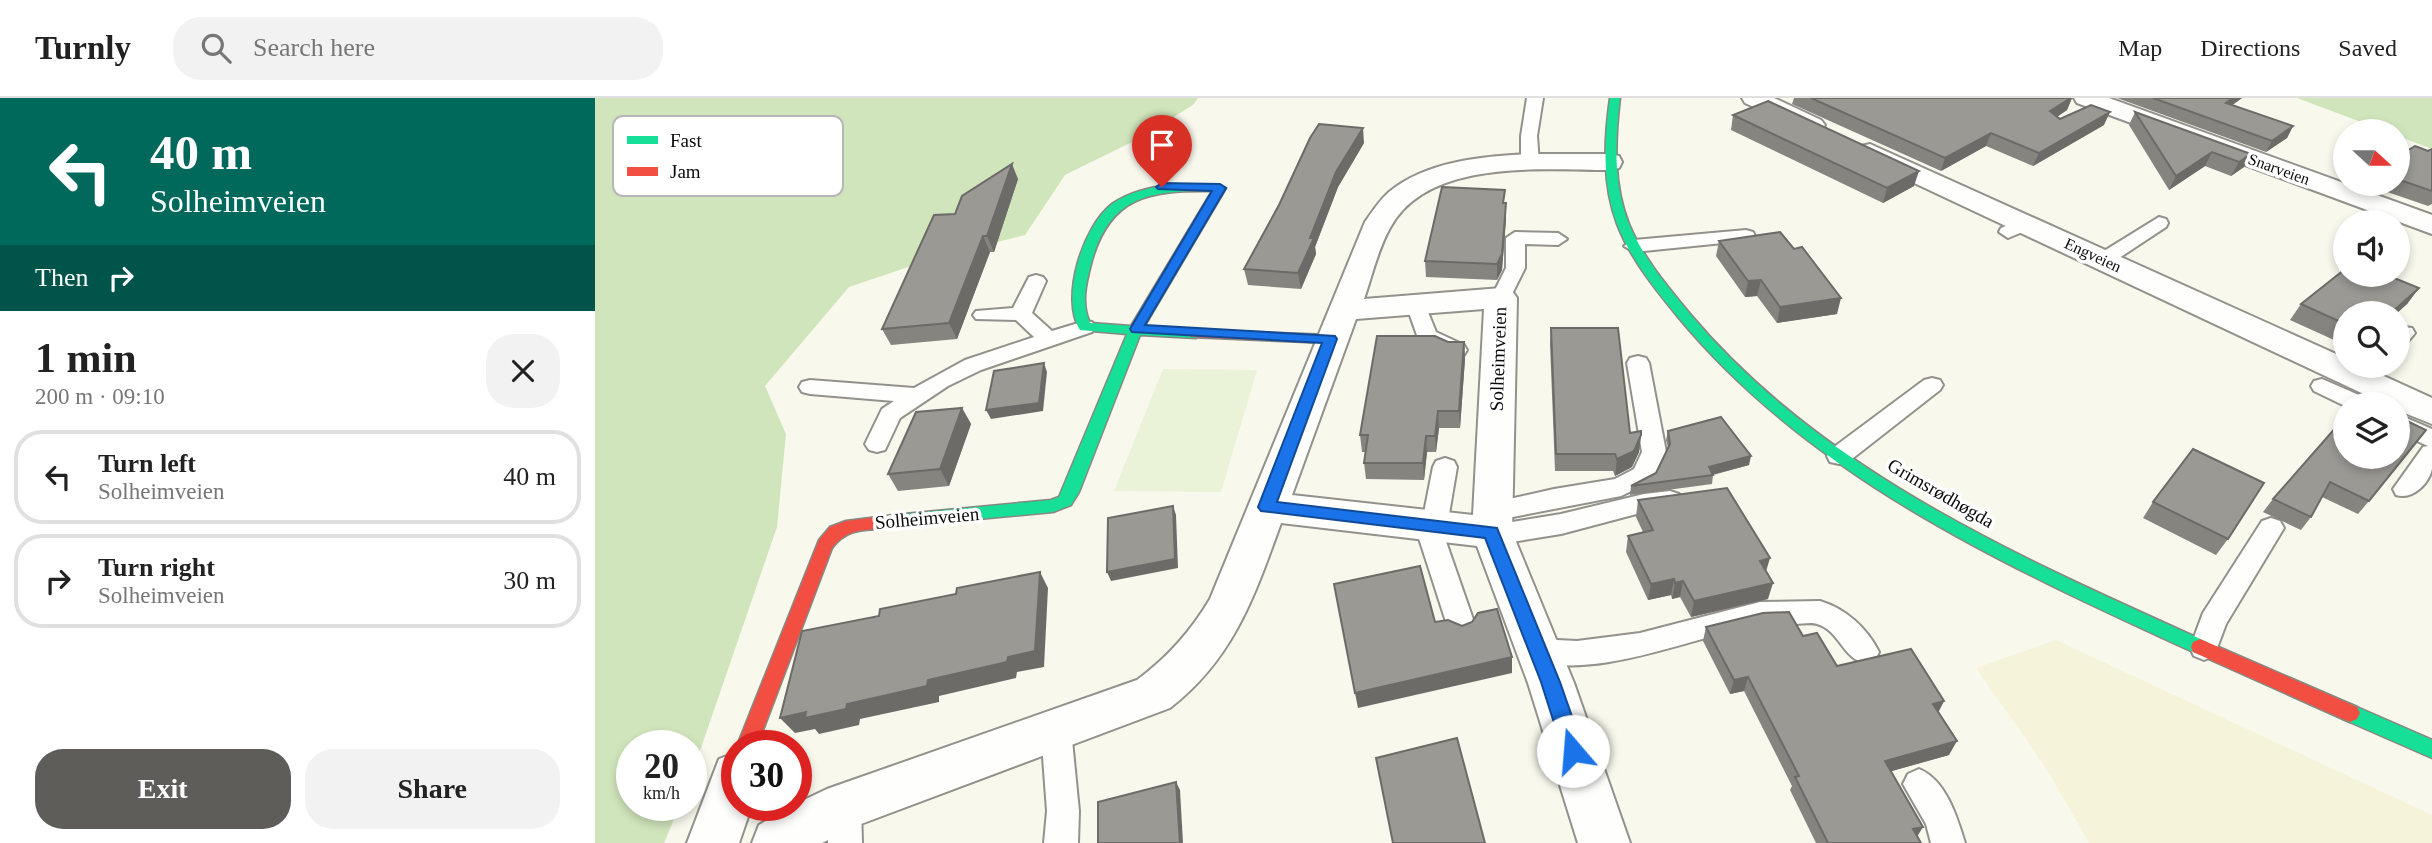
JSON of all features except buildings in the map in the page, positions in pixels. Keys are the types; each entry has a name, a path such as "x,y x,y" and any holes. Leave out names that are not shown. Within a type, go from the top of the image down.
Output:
{"street":[{"name":"Grimsrødhøgda","path":"1615,98 1609,162 1621,215 1635,246 1682,318 1735,370 1839,456 1939,519 2025,564 2204,648 2432,749"},
{"name":"Engveien","path":"1754,98 1840,138 2017,228 2103,260 2333,360"},
{"name":"Snarveien","path":"2086,104 2432,225"},
{"path":"778,843 803,825 845,824 1056,730 1153,694 1178,677 1214,634 1230,604 1374,228 1401,197 1424,182 1456,172 1500,164 1609,162"},
{"name":"Solheimveien","path":"753,730 825,545 836,531 852,525 1053,506 1065,501 1071,492 1136,329 1220,188 1162,187 1135,195 1104,216 1092,232 1082,273 1078,312 1080,322 1085,327 1136,329 1338,324 1416,304 1501,298 1492,526 1604,843"},
{"name":"Engveien","path":"2370,378 2432,412"},
{"path":"1266,507 1431,526 1492,526"},
{"path":"713,843 721,820"}],"lane":[{"path":"1530,163 1529,136 1535,98"},
{"path":"2103,260 2159,223"},
{"path":"1635,246 1747,236"},
{"path":"1501,298 1503,287 1514,272 1517,257 1515,238 1558,239"},
{"path":"1021,314 1036,281"},
{"path":"1416,304 1427,336 1457,351"},
{"path":"983,316 1021,314"},
{"path":"1021,314 1038,341"},
{"path":"877,444 890,414 915,395 973,365 1085,327"},
{"path":"1022,368 1038,341"},
{"path":"1492,526 1554,498 1621,487 1643,475 1654,452 1638,363"},
{"path":"1839,456 1932,385"},
{"path":"2322,386 2335,392"},
{"path":"810,387 915,395"},
{"path":"2410,428 2432,439"},
{"path":"2405,489 2432,453"},
{"path":"1445,467 1431,526 1462,628"},
{"path":"1492,526 1561,524 1644,503 1699,497"},
{"path":"2204,648 2213,621 2271,528"},
{"path":"1538,651 1590,652 1640,645 1760,613 1820,612 1840,623 1865,652"},
{"path":"1056,730 1063,811 1061,843"},
{"path":"1919,784 1941,818 1948,843"}],"green space":[{"path":"595,98 1198,98 1193,105 1138,139 1065,175 1025,235 935,258 849,287 765,386 786,434 777,527 707,730 616,730 616,821 673,821 664,843 595,843"},
{"path":"2297,98 2432,98 2432,149 2410,141 2410,119 2353,119"},
{"path":"1163,369 1257,370 1221,492 1114,491"},
{"path":"2056,640 2432,815 2432,843 2089,843 2046,768 1976,668"}],"traffic: fast":[{"path":"1615,98 1612,177 1623,223 1636,250 1664,291 1713,351 1772,405 1838,455 1908,500 2056,580 2200,647"},
{"path":"894,521 1053,506 1065,501 1071,492 1136,329 1220,188 1169,188 1129,198 1113,209 1100,225 1090,246 1079,294 1078,308 1082,321 1085,327 1127,330 1141,331 1154,332 1196,334"},
{"path":"2350,713 2432,749"}],"traffic: jam":[{"path":"1196,334 1330,339"},
{"path":"753,730 825,545 836,531 852,525 894,521"},
{"path":"2200,647 2350,713"}],"route":[{"path":"1162,187 1220,188 1136,329 1330,339 1266,507 1492,532 1551,682 1573,751"}]}
